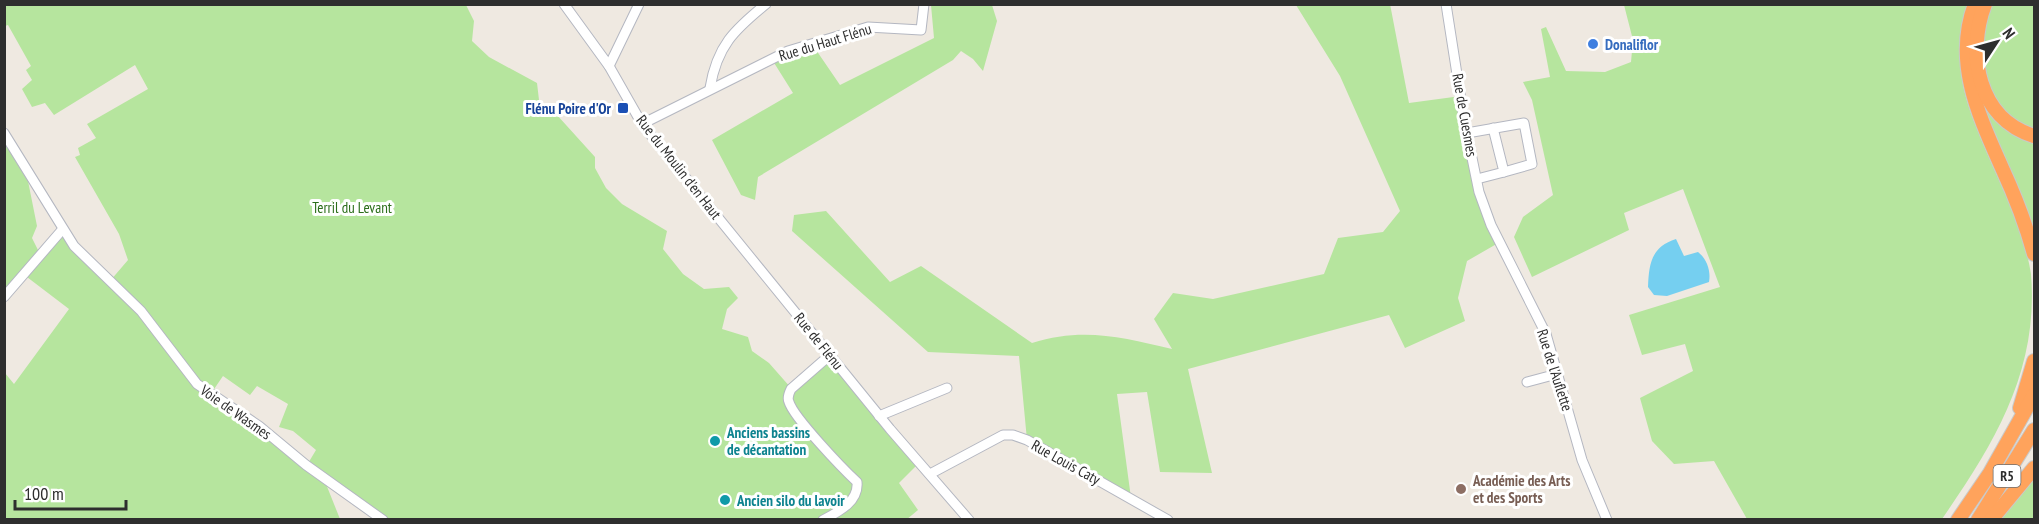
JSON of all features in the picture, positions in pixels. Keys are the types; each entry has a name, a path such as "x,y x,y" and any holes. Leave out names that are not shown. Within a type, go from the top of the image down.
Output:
{"highway":[{"path":"1975,4 1965,56 1970,86 1983,126 2021,212 2034,254"},
{"path":"1985,4 1977,39 1980,80 1993,107 2001,116 2034,136"},
{"path":"2012,437 2015,418 2025,397 2034,361"},
{"name":"R5","path":"1958,519 2012,437 2034,395"},
{"name":"R5","path":"1978,519 2034,430"},
{"path":"1991,519 2034,468"}],"street":[{"name":"Rue du Moulin d'en Haut","path":"564,4 609,66 642,124 759,267"},
{"path":"609,66 639,4"},
{"path":"710,88 714,68 735,28 766,4"},
{"name":"Rue du Haut Flénu","path":"642,124 788,51 868,27 921,30 924,4"},
{"name":"Rue de Cuesmes","path":"1446,4 1476,179 1491,225"},
{"path":"1467,133 1524,123 1531,150 1532,164 1476,179"},
{"path":"1493,128 1504,172"},
{"name":"Voie de Wasmes","path":"4,133 62,230 91,263 141,311 197,384 259,426 306,465 383,519"},
{"name":"Rue de l'Auflette","path":"1491,225 1546,334 1582,460 1607,519"},
{"path":"4,297 62,230"},
{"name":"Rue de Flénu","path":"759,267 879,416 969,519"},
{"path":"823,519 842,510 858,489 857,482 801,420 788,402 788,395 791,389 830,355"},
{"path":"1527,382 1557,374"},
{"path":"879,416 947,388"},
{"name":"Rue Louis Caty","path":"930,474 1003,435 1013,435 1168,519"},
{"path":"952,463 956,456 986,438"}],"green space":[{"path":"1390,4 1409,103 1461,96 1479,192 1500,242 1467,261 1458,298 1465,321 1405,348 1389,315 1188,369 1212,473 1160,472 1147,392 1117,394 1131,498 1027,440 1019,356 928,352 792,231 794,215 826,211 890,282 921,266 1032,343 1050,338 1085,335 1119,338 1172,349 1154,319 1173,293 1213,299 1324,274 1338,238 1383,232 1400,211 1340,76 1296,5"},
{"name":"Terril du Levant","path":"5,5 466,5 474,21 472,41 489,57 537,83 539,100 557,115 595,157 595,168 606,188 622,204 667,231 663,249 683,274 704,289 729,287 738,298 727,309 722,329 748,337 752,351 769,363 791,388 830,355 918,464 899,483 918,510 906,520 383,519 324,479 340,519 5,519 5,373 14,384 69,309 23,274 5,297 4,133 25,166 37,226 32,238 39,252 62,230 110,281 128,260 119,234 75,157 80,155 78,148 96,138 87,124 148,89 135,65 54,115 45,103 32,107 22,89 32,80 26,70 31,66 8,25 5,26","holes":["223,376 250,395 257,386 288,404 279,427 293,431 316,450 307,465 210,395"]},
{"path":"931,5 992,5 997,21 983,71 973,59 961,51 953,60 758,177 755,200 741,195 712,140 793,93 771,58 812,44 840,85 934,38"},
{"path":"1624,5 1967,5 1960,49 1963,86 1974,121 2020,231 2031,274 2032,309 2028,343 2009,405 1979,463 1942,519 1747,519 1714,461 1674,464 1652,441 1640,398 1693,371 1685,344 1642,355 1629,315 1720,287 1683,189 1624,213 1629,230 1532,277 1514,237 1523,217 1553,195 1532,100 1523,82 1550,77 1541,29 1546,27 1566,71 1605,72 1631,62 1633,40"},
{"path":"1990,5 2034,5 2034,132 2002,112 1982,76 1982,34"},
{"path":"1974,79 2034,141 2034,245 1985,123"},
{"path":"2034,477 2034,519 1999,520"}],"water":[{"path":"1676,239 1684,256 1698,252 1704,258 1709,270 1709,282 1667,296 1654,295 1648,287 1653,257 1661,247"}],"place":[{"name":"Donaliflor","path":"1593,44"},
{"name":"Flénu Poire d'Or","path":"623,108"},
{"name":"Anciens bassins de décantation","path":"715,441"},
{"name":"Académie des Arts et des Sports","path":"1461,489"},
{"name":"Ancien silo du lavoir","path":"725,500"}]}
